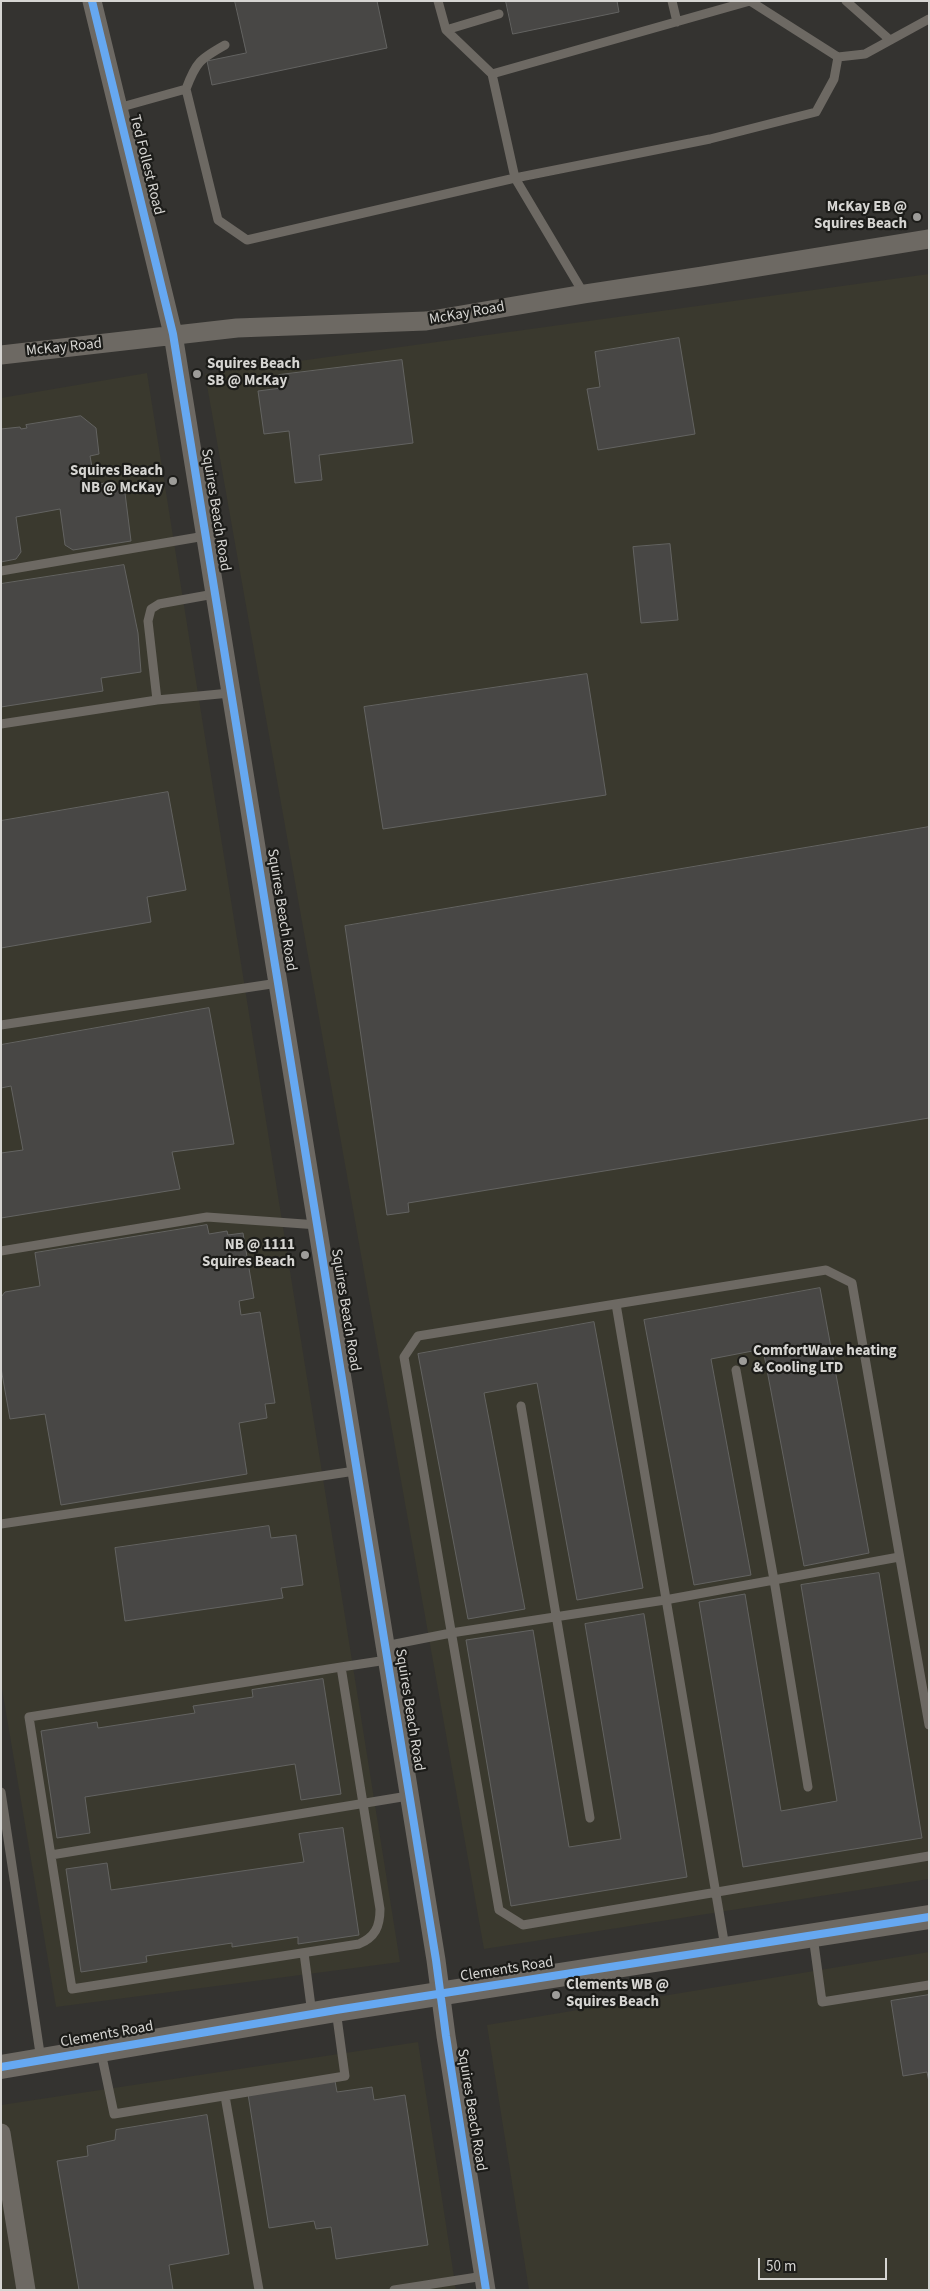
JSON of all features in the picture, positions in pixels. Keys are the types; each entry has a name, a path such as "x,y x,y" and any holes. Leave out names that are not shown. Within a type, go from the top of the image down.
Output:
{"street":[{"name":"Ted Follest Road","path":"92,1 173,334"},
{"name":"McKay Road","path":"1,355 237,328 426,321 929,239"},
{"name":"Squires Beach Road","path":"173,334 318,1225 355,1471 386,1653 485,2283"},
{"name":"Clements Road","path":"1,2067 440,1993 929,1917"},
{"path":"1,2133 26,2290"}],"lane":[{"path":"438,1 446,30 492,74 515,178 584,294"},
{"path":"672,1 677,22"},
{"path":"492,74 750,1 838,58 865,54 929,19"},
{"path":"846,1 890,40"},
{"path":"446,30 499,14"},
{"path":"225,45 206,56 194,67 186,89 218,220 247,240 515,178 710,139 816,112 834,79 838,58"},
{"path":"118,108 186,89"},
{"path":"1,571 205,536"},
{"path":"157,700 148,621 151,609 159,604 214,594"},
{"path":"1,724 157,700 230,693"},
{"path":"1,1025 278,983"},
{"path":"1,1251 207,1216 318,1225"},
{"path":"929,1725 852,1283 826,1270 418,1336 404,1357 499,1910 523,1925 929,1856"},
{"path":"616,1304 665,1600 717,1892 725,1950"},
{"path":"736,1370 774,1580 808,1788"},
{"path":"522,1406 590,1818"},
{"path":"1,1524 355,1471"},
{"path":"341,1667 380,1909 378,1928 373,1935 358,1944 72,1989 29,1717 341,1667 451,1633 665,1600 900,1557"},
{"path":"1,1792 41,2060"},
{"path":"51,1854 408,1796"},
{"path":"812,1936 822,2002 929,1985"},
{"path":"304,1953 312,2014"},
{"path":"101,2050 114,2114 345,2076 336,2010"},
{"path":"225,2096 259,2290"},
{"path":"394,2290 485,2283"}],"shaded area":[{"path":"929,274 929,1879 484,1949 205,374"},
{"path":"147,373 400,1962 56,2007 1,1683 1,398"},
{"path":"929,1952 929,2290 529,2290 487,2025"},
{"path":"418,2042 456,2290 1,2290 1,2105"}],"building":[{"path":"235,1 377,1 387,48 212,85 207,61 246,53"},
{"path":"506,1 617,1 619,12 513,34"},
{"path":"679,338 695,434 598,450 587,389 600,387 595,352"},
{"path":"402,360 413,443 319,455 322,480 295,483 289,431 264,434 258,391 281,388 279,375"},
{"path":"81,416 96,428 99,454 90,456 92,467 83,469 85,480 82,481 83,487 110,482 125,493 131,541 73,550 65,545 60,509 16,517 21,552 16,559 1,562 1,429 20,427 21,429 27,428 26,425"},
{"path":"670,544 678,620 641,623 633,547"},
{"path":"124,565 138,633 141,672 101,678 103,691 1,707 1,584"},
{"path":"587,674 606,795 383,829 364,707"},
{"path":"168,792 186,890 147,897 151,922 1,948 1,821"},
{"path":"929,827 929,1118 408,1203 409,1212 387,1215 345,926"},
{"path":"209,1008 234,1144 172,1152 180,1189 1,1218 1,1153 23,1150 11,1086 1,1088 1,1045"},
{"path":"207,1225 209,1234 227,1231 228,1235 243,1233 254,1298 239,1301 241,1315 260,1312 275,1403 265,1404 267,1418 239,1423 247,1474 61,1505 45,1414 10,1419 1,1368 1,1297 5,1292 40,1286 35,1253"},
{"path":"820,1288 869,1553 804,1566 763,1349 711,1359 751,1575 694,1585 644,1320"},
{"path":"594,1322 643,1588 577,1600 537,1383 484,1393 525,1609 468,1619 418,1354"},
{"path":"269,1526 271,1538 296,1535 303,1585 281,1588 283,1598 125,1621 115,1548"},
{"path":"879,1573 922,1838 743,1867 699,1602 745,1594 781,1811 837,1801 801,1585"},
{"path":"644,1614 687,1877 511,1906 466,1640 533,1630 569,1847 621,1839 585,1624"},
{"path":"323,1679 341,1794 301,1800 295,1764 85,1797 90,1833 57,1838 41,1731 97,1722 98,1728 195,1713 193,1706 253,1697 252,1690"},
{"path":"343,1828 359,1935 298,1944 298,1937 232,1947 232,1943 146,1956 147,1962 81,1972 66,1869 107,1863 111,1890 304,1862 299,1834"},
{"path":"929,1995 929,2082 927,2072 903,2076 891,2001"},
{"path":"335,2081 337,2092 372,2087 374,2100 405,2095 428,2245 336,2259 331,2227 316,2229 314,2221 269,2228 248,2094"},
{"path":"207,2115 229,2254 169,2265 173,2290 79,2290 57,2161 88,2156 87,2146 115,2140 116,2130"}],"cycle path":[{"path":"92,1 173,334 436,1960 486,2290"},
{"path":"1,2067 336,2010 929,1917"}],"place":[{"name":"McKay EB @ Squires Beach","path":"917,217"},
{"name":"Squires Beach SB @ McKay","path":"197,374"},
{"name":"Squires Beach NB @ McKay","path":"173,481"},
{"name":"NB @ 1111 Squires Beach","path":"305,1255"},
{"name":"ComfortWave heating & Cooling LTD","path":"743,1361"},
{"name":"Clements WB @ Squires Beach","path":"556,1995"}]}
